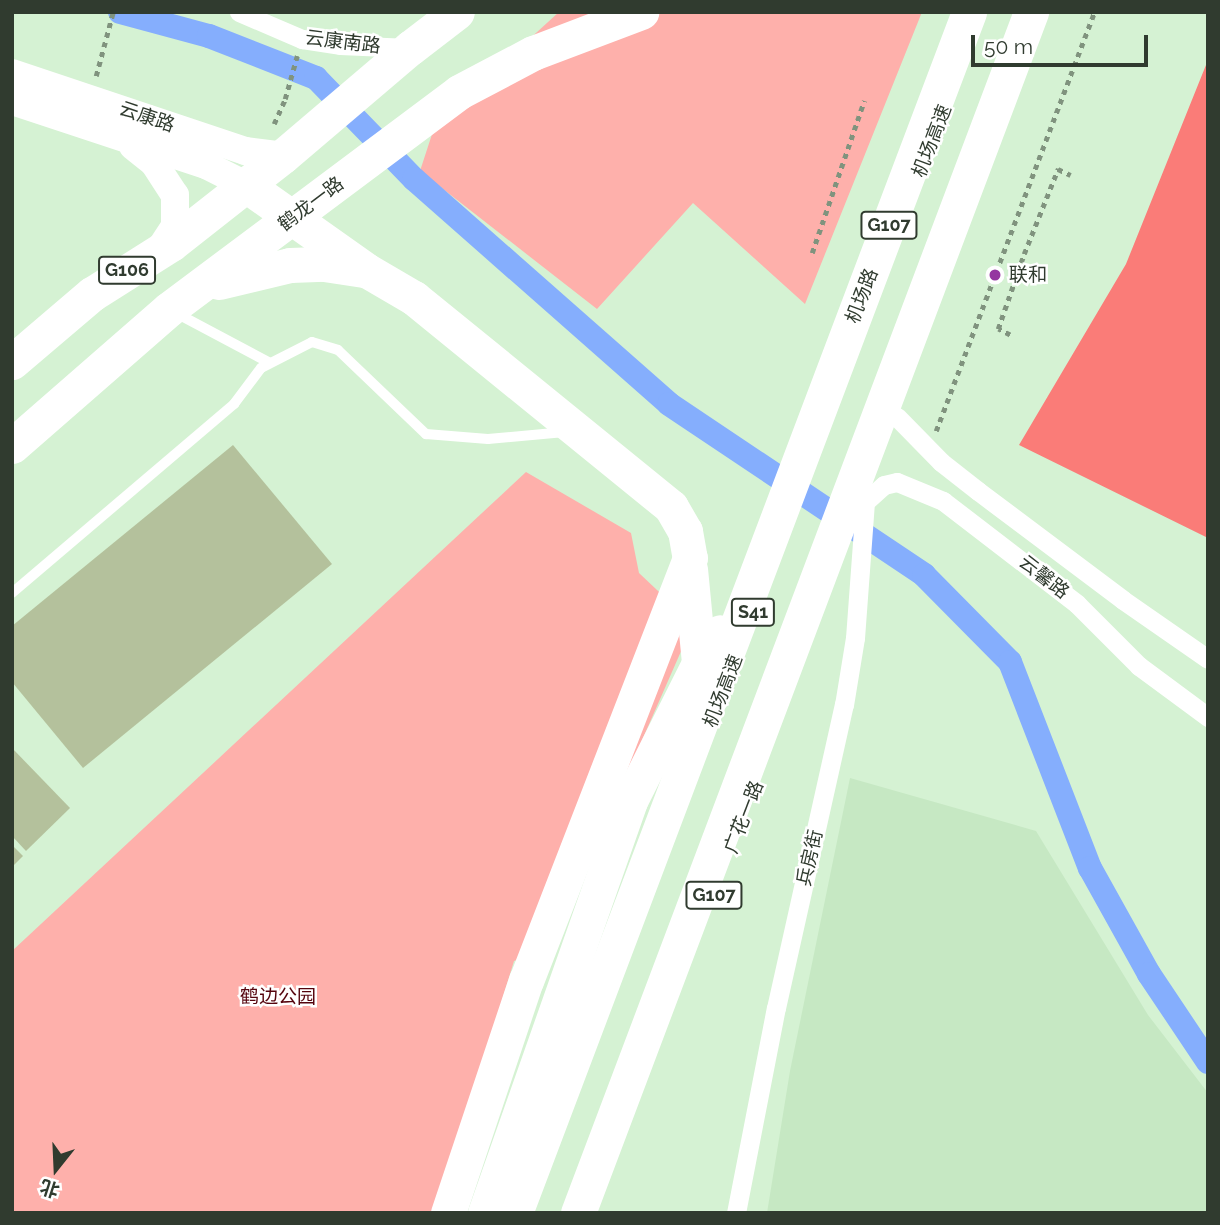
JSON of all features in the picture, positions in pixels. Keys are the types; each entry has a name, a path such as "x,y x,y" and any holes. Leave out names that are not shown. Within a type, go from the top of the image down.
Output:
{"highway":[{"name":"G106","path":"14,358 92,294 159,251 246,185 457,12"},
{"name":"鹤龙一路","path":"12,446 177,304 459,92 533,53 640,12"},
{"name":"机场路","path":"755,579 969,12"},
{"name":"机场高速","path":"527,1213 980,12"},
{"name":"S41","path":"578,1213 1031,12"},
{"name":"G107","path":"865,503 1047,12"},
{"path":"246,185 366,270 414,298 671,507 685,531 690,558 699,663"},
{"name":"G106","path":"177,304 203,288 231,278 290,265 324,264 366,270"},
{"name":"广花一路","path":"596,1213 848,582 865,503"},
{"path":"448,1213 526,980 690,558"},
{"name":"G107","path":"515,1213 755,579"},
{"path":"485,1213 626,812 699,663 755,579"}],"street":[{"name":"云康南路","path":"239,12 302,39 340,45 410,48"},
{"name":"云康路","path":"12,73 245,151 283,156"},
{"name":"云康路","path":"12,101 117,134 206,166 246,185"},
{"path":"117,134 154,163 175,195 175,226 159,251"},
{"name":"云馨路","path":"897,417 929,450 1071,562 1208,659"},
{"name":"云馨路","path":"865,503 884,485 897,482 920,489 943,501 1077,604 1139,666 1208,717"},
{"name":"兵房街","path":"736,1213 776,1008 844,705 848,582"}],"lane":[{"path":"177,304 270,363"},
{"path":"12,593 234,404 261,368 312,342 338,350 426,434 488,439 576,431"}],"path":[{"path":"90,97 113,12"},
{"path":"929,450 1094,12"},
{"path":"285,99 298,52"},
{"path":"812,253 864,101"},
{"path":"1010,335 998,329 1024,254 1058,169 1071,175"}],"shaded area":[{"path":"1208,60 1208,538 1019,445 1126,264"},
{"path":"850,778 1036,831 1148,1015 1208,1093 1208,1213 767,1213 790,1071"}],"green space":[{"path":"559,12 922,12 805,304 693,203 597,309 420,171 435,125"},
{"name":"鹤边公园","path":"526,472 631,533 639,573 693,624 550,950 514,961 437,1213 12,1213 12,951"}],"building":[{"path":"233,445 332,564 83,768 12,682 12,626"},
{"path":"12,748 70,808 26,851 12,836"},
{"path":"12,845 23,856 12,867"}],"waterway":[{"path":"120,12 209,36 316,78 414,179 669,404 924,575 1010,662 1090,868 1149,974 1208,1062"}],"place":[{"name":"联和","path":"995,275"}]}
